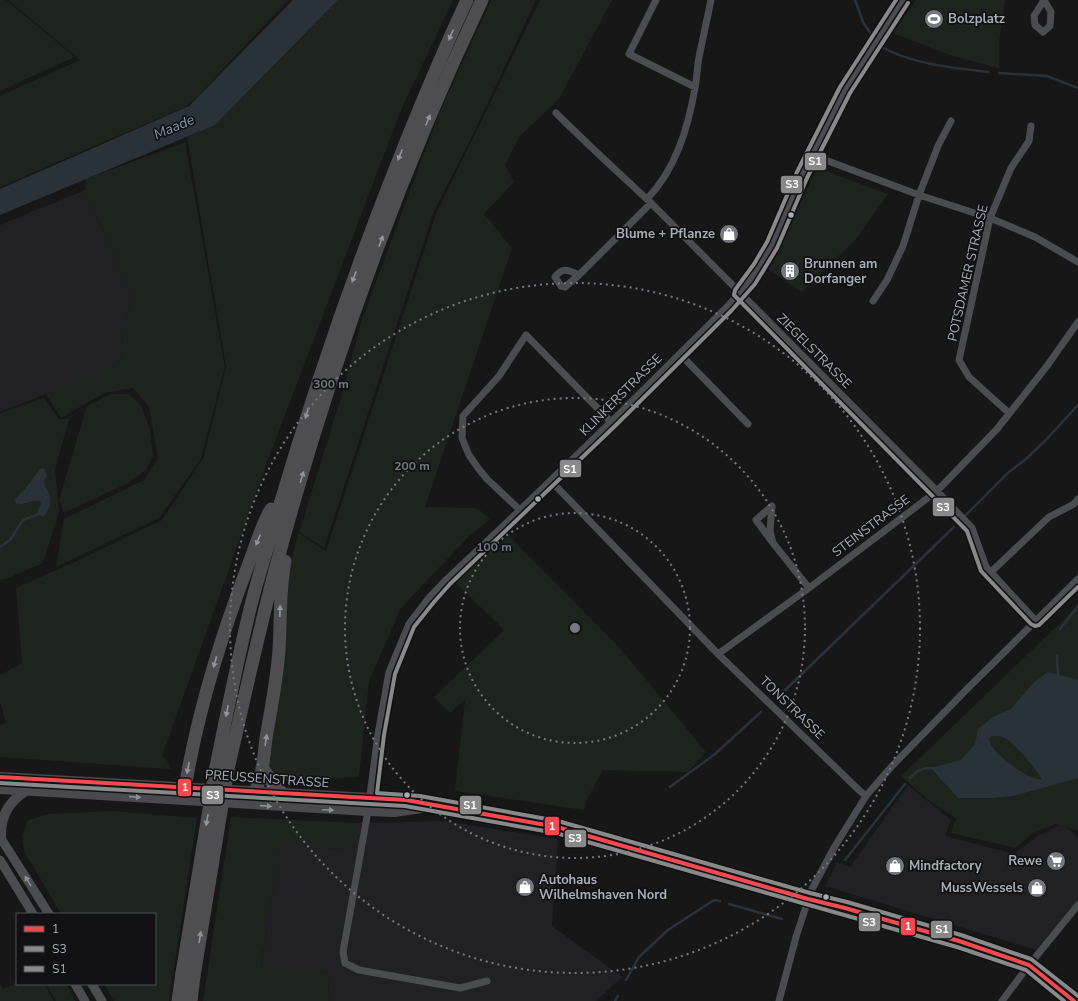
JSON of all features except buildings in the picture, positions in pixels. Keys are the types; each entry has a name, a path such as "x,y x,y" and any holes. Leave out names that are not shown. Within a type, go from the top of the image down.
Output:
{"highway":[{"path":"191,1001 208,886 229,698 252,600 309,408 362,254 415,119 467,0"},
{"path":"178,1001 193,899 222,768 291,514 321,411 397,198 427,124 482,0"},
{"path":"185,788 198,721 225,628 269,512 283,493"},
{"path":"255,791 259,784 262,767 279,651 281,587 291,534 291,514"},
{"path":"262,767 269,779 283,794"}],"main road":[{"name":"PREUSSENSTRASSE","path":"0,777 413,801 557,827 808,899 845,908 959,942 1029,965 1074,1001"},
{"path":"185,788 192,801"},
{"name":"PREUSSENSTRASSE","path":"0,789 368,811 394,812 437,806"},
{"path":"0,837 1,823 6,810 16,797 26,791"},
{"path":"243,804 255,791"}],"street":[{"path":"656,0 629,54 695,87"},
{"path":"579,275 649,201 672,164 683,140 688,122 711,0"},
{"name":"KLINKERSTRASSE","path":"487,981 460,988 359,970 345,963 343,952 370,799 378,734 389,672 409,624 429,598 446,580 551,481 740,293 759,267 772,245 802,175 845,90 903,0"},
{"name":"ZIEGELSTRASSE","path":"556,113 595,152 609,162 649,201 972,528 986,566 1035,620"},
{"path":"873,301 887,280 903,246 919,195 938,146 951,121"},
{"name":"POTSDAMER STRASSE","path":"1009,412 969,377 960,360 990,218 1011,168 1030,142 1031,126"},
{"path":"812,155 919,195 990,218 1035,237 1078,262"},
{"name":"STEINSTRASSE","path":"718,654 937,492 997,430 1009,412 1047,366 1078,322"},
{"path":"520,510 487,479 478,468 469,455 462,438 462,433 463,416 499,376 526,335 611,422"},
{"path":"680,354 748,424"},
{"name":"TONSTRASSE","path":"551,481 718,654 866,796"},
{"path":"992,571 1049,516 1074,504 1078,500"},
{"path":"773,543 770,531 772,506 756,520 773,543 809,588"},
{"path":"779,1001 808,899 836,846 866,796 892,766 1035,620 1078,579"},
{"path":"0,837 48,913"},
{"path":"0,860 32,913"},
{"path":"1002,1001 1078,905"},
{"path":"76,985 85,1001"},
{"path":"93,985 102,1001"}],"shaded area":[{"path":"0,0 6,0 75,57 0,91"},
{"path":"8,0 288,0 197,97 185,107 0,187 0,96 80,60"},
{"path":"338,0 453,0 401,110 272,449 162,756 167,760 171,769 0,757 0,725 6,723 0,702 0,675 22,663 16,588 79,560 162,520 203,458 226,367 187,137 215,125"},
{"path":"491,0 536,0 470,141 434,211 324,548 299,532 344,388 362,319 438,116"},
{"path":"540,0 612,0 559,99 520,136 505,165 514,182 484,214 512,248 425,507 477,508 490,519 469,536 401,608 369,681 359,777 275,782 266,768 286,582 298,533 326,551 436,214"},
{"path":"916,0 1005,0 999,42 999,68 950,55 893,33"},
{"path":"185,142 225,367 201,459 159,518 56,567 64,519 144,480 158,458 149,407 133,388 104,393 61,418 46,394 119,363 131,294 85,190 86,179"},
{"path":"817,168 888,194 856,239 802,292 768,269"},
{"path":"85,190 131,294 119,363 0,412 0,225"},
{"path":"111,394 128,394 141,405 150,429 153,456 146,470 128,483 64,513 59,500 87,406"},
{"path":"44,398 59,419 69,419 55,470 59,512 43,563 11,577 0,580 0,413"},
{"path":"509,536 619,647 706,752 688,772 603,770 587,799 584,810 455,791 465,700 450,713 434,697 504,630 455,582"},
{"path":"1078,606 1078,831 1056,824 1033,833 1015,848 951,833 956,818 928,800 901,776"},
{"path":"91,785 91,790 58,789 59,786"},
{"path":"908,785 951,820 945,836 1014,854 1039,835 1063,824 1078,837 1078,901 1036,950 825,886 837,862 850,867"},
{"path":"111,811 197,818 169,1001 114,1001 105,985 156,985 156,913 60,913 24,851 22,835 28,820 49,814"},
{"path":"231,817 357,823 348,850 280,844 261,967 329,972 328,1001 203,1001"},
{"path":"444,821 558,839 552,926 622,977 596,1001 328,1001 329,972 261,968 280,843 347,850 357,823"},
{"path":"16,982 16,985 45,985 54,1001 0,1001 0,983 3,989"},
{"path":"47,985 67,985 76,1001 56,1001"}],"water":[{"name":"Maade","path":"293,0 338,0 215,125 0,215 0,189 189,106"},
{"path":"44,468 47,476 44,481 50,495 50,502 44,516 36,515 41,504 40,501 16,504 15,499 25,489 40,469"},
{"path":"1048,672 1078,680 1078,778 1013,796 992,798 958,798 931,768 961,760 975,744 978,729 993,717 1011,709 1034,682","holes":["992,736 1000,736 1005,738 1014,745 1034,768 1041,780 1029,776 1002,758 991,744 989,739"]}],"waterway":[{"path":"855,0 863,22 873,37"},
{"path":"882,47 906,58 947,67 988,72"},
{"path":"999,73 1047,76 1078,88"},
{"path":"966,515 1009,472 1045,441 1078,405"},
{"path":"0,547 10,540 23,520 36,515"},
{"path":"781,694 954,527"},
{"path":"1060,629 1078,606"},
{"path":"1057,656 1058,675"},
{"path":"670,787 715,754 761,712"},
{"path":"910,778 919,770 931,768"},
{"path":"845,860 905,784"},
{"path":"626,980 639,957 668,930 714,900 720,901"},
{"path":"729,904 782,919"},
{"path":"615,1001 618,996"}],"transit line":[{"name":"S3","path":"896,0 840,87 797,172 767,242 754,264 735,290 734,295 967,531 981,571 1031,624 1035,626 1039,625 1078,587"},
{"name":"S1","path":"908,3 850,93 807,178 777,248 755,284 732,310 615,426 450,584 414,627 395,674 384,735 377,793 420,796 558,821 961,935 1031,959 1078,996"},
{"name":"1","path":"0,777 406,800 557,827 959,941 1029,965 1074,1001"},
{"name":"S3","path":"0,783 405,806 556,833 957,947 1026,970 1064,1001"}],"place":[{"name":"Bolzplatz","path":"934,19"},
{"name":"Blume + Pflanze","path":"729,234"},
{"name":"Brunnen am Dorfanger","path":"790,271"},
{"name":"Rewe","path":"1056,861"},
{"name":"Mindfactory","path":"895,866"},
{"name":"Autohaus Wilhelmshaven Nord","path":"525,887"},
{"name":"MussWessels","path":"1037,888"}]}
